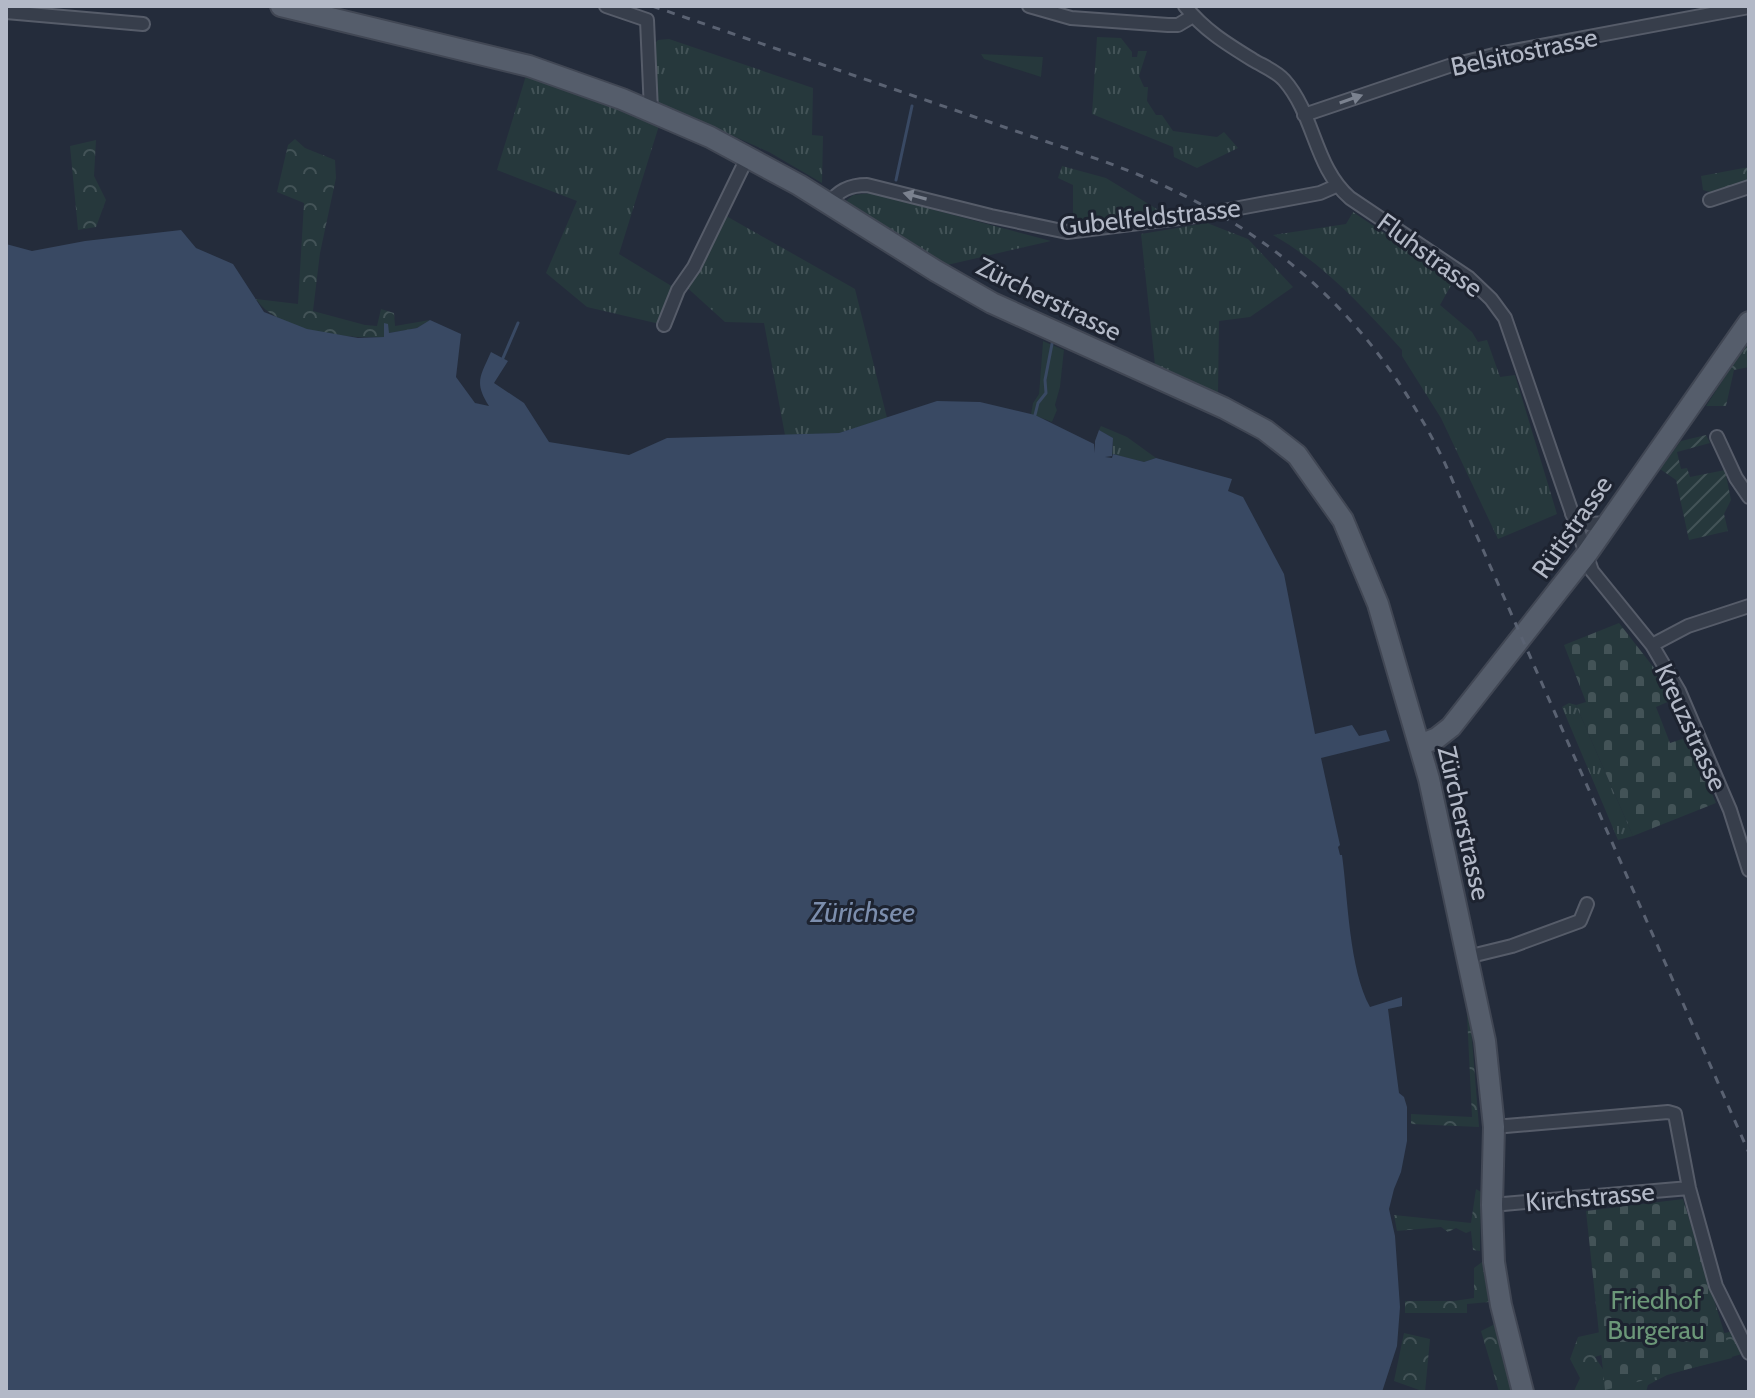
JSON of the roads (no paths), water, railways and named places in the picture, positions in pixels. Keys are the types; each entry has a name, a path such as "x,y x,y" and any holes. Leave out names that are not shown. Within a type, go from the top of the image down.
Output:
{"main road":[{"name":"Zürcherstrasse","path":"281,6 529,66 651,111 748,156 992,303 1224,408 1265,430 1297,455 1348,529 1378,604 1420,745 1485,1041 1494,1127 1492,1205 1498,1290 1523,1392"},
{"name":"Rütistrasse","path":"1420,745 1437,738 1451,727 1586,555 1749,322"}],"street":[{"path":"606,6 647,20 651,111"},
{"path":"1029,6 1071,18 1168,25 1178,25 1189,11"},
{"name":"Belsitostrasse","path":"1304,115 1449,66 1498,54 1749,7"},
{"name":"Fluhstrasse","path":"1189,11 1204,29 1284,80 1298,102 1336,186 1469,278 1505,318 1586,555"},
{"path":"6,12 143,24"},
{"path":"664,325 678,290 694,267 748,156"},
{"name":"Gubelfeldstrasse","path":"829,204 839,192 855,185 867,185 1067,232 1195,216 1320,193 1336,186"},
{"path":"1710,200 1749,187"},
{"path":"1717,437 1736,478 1749,497"},
{"path":"1572,514 1589,524 1608,523"},
{"name":"Kreuzstrasse","path":"1586,555 1592,571 1652,645 1679,691 1743,830 1749,870"},
{"path":"1652,645 1707,618 1749,606"},
{"path":"1467,957 1512,946 1580,921 1587,904"},
{"path":"1494,1127 1668,1112 1675,1114 1689,1188 1716,1286 1749,1353"},
{"name":"Kirchstrasse","path":"1492,1205 1689,1188"}],"water":[{"name":"Zürichsee","path":"181,230 196,248 233,264 264,312 307,329 358,338 384,337 384,323 388,324 389,333 417,328 430,320 461,334 456,377 475,403 489,406 481,391 480,379 491,352 508,361 494,383 524,403 549,442 629,455 667,438 839,433 937,401 980,402 1035,415 1094,444 1095,453 1099,430 1113,438 1112,456 1105,457 1112,458 1113,454 1144,462 1156,458 1232,479 1228,491 1243,497 1284,574 1315,734 1352,725 1359,736 1386,730 1390,741 1321,758 1342,855 1353,954 1363,991 1370,1007 1402,997 1402,1006 1388,1009 1399,1093 1407,1107 1407,1141 1389,1209 1395,1236 1400,1307 1397,1346 1382,1392 6,1392 6,244 32,251 85,241"}],"waterway":[{"path":"896,180 912,106"},
{"path":"503,358 518,323"},
{"path":"1035,415 1038,403 1046,393 1045,380 1052,344"}],"railway":[{"path":"652,6 1100,160 1158,183 1210,209 1259,240 1303,274 1343,313 1380,356 1413,405 1443,459 1749,1153"}],"park label":[{"name":"Friedhof Burgerau","path":"1656,1315"}]}
